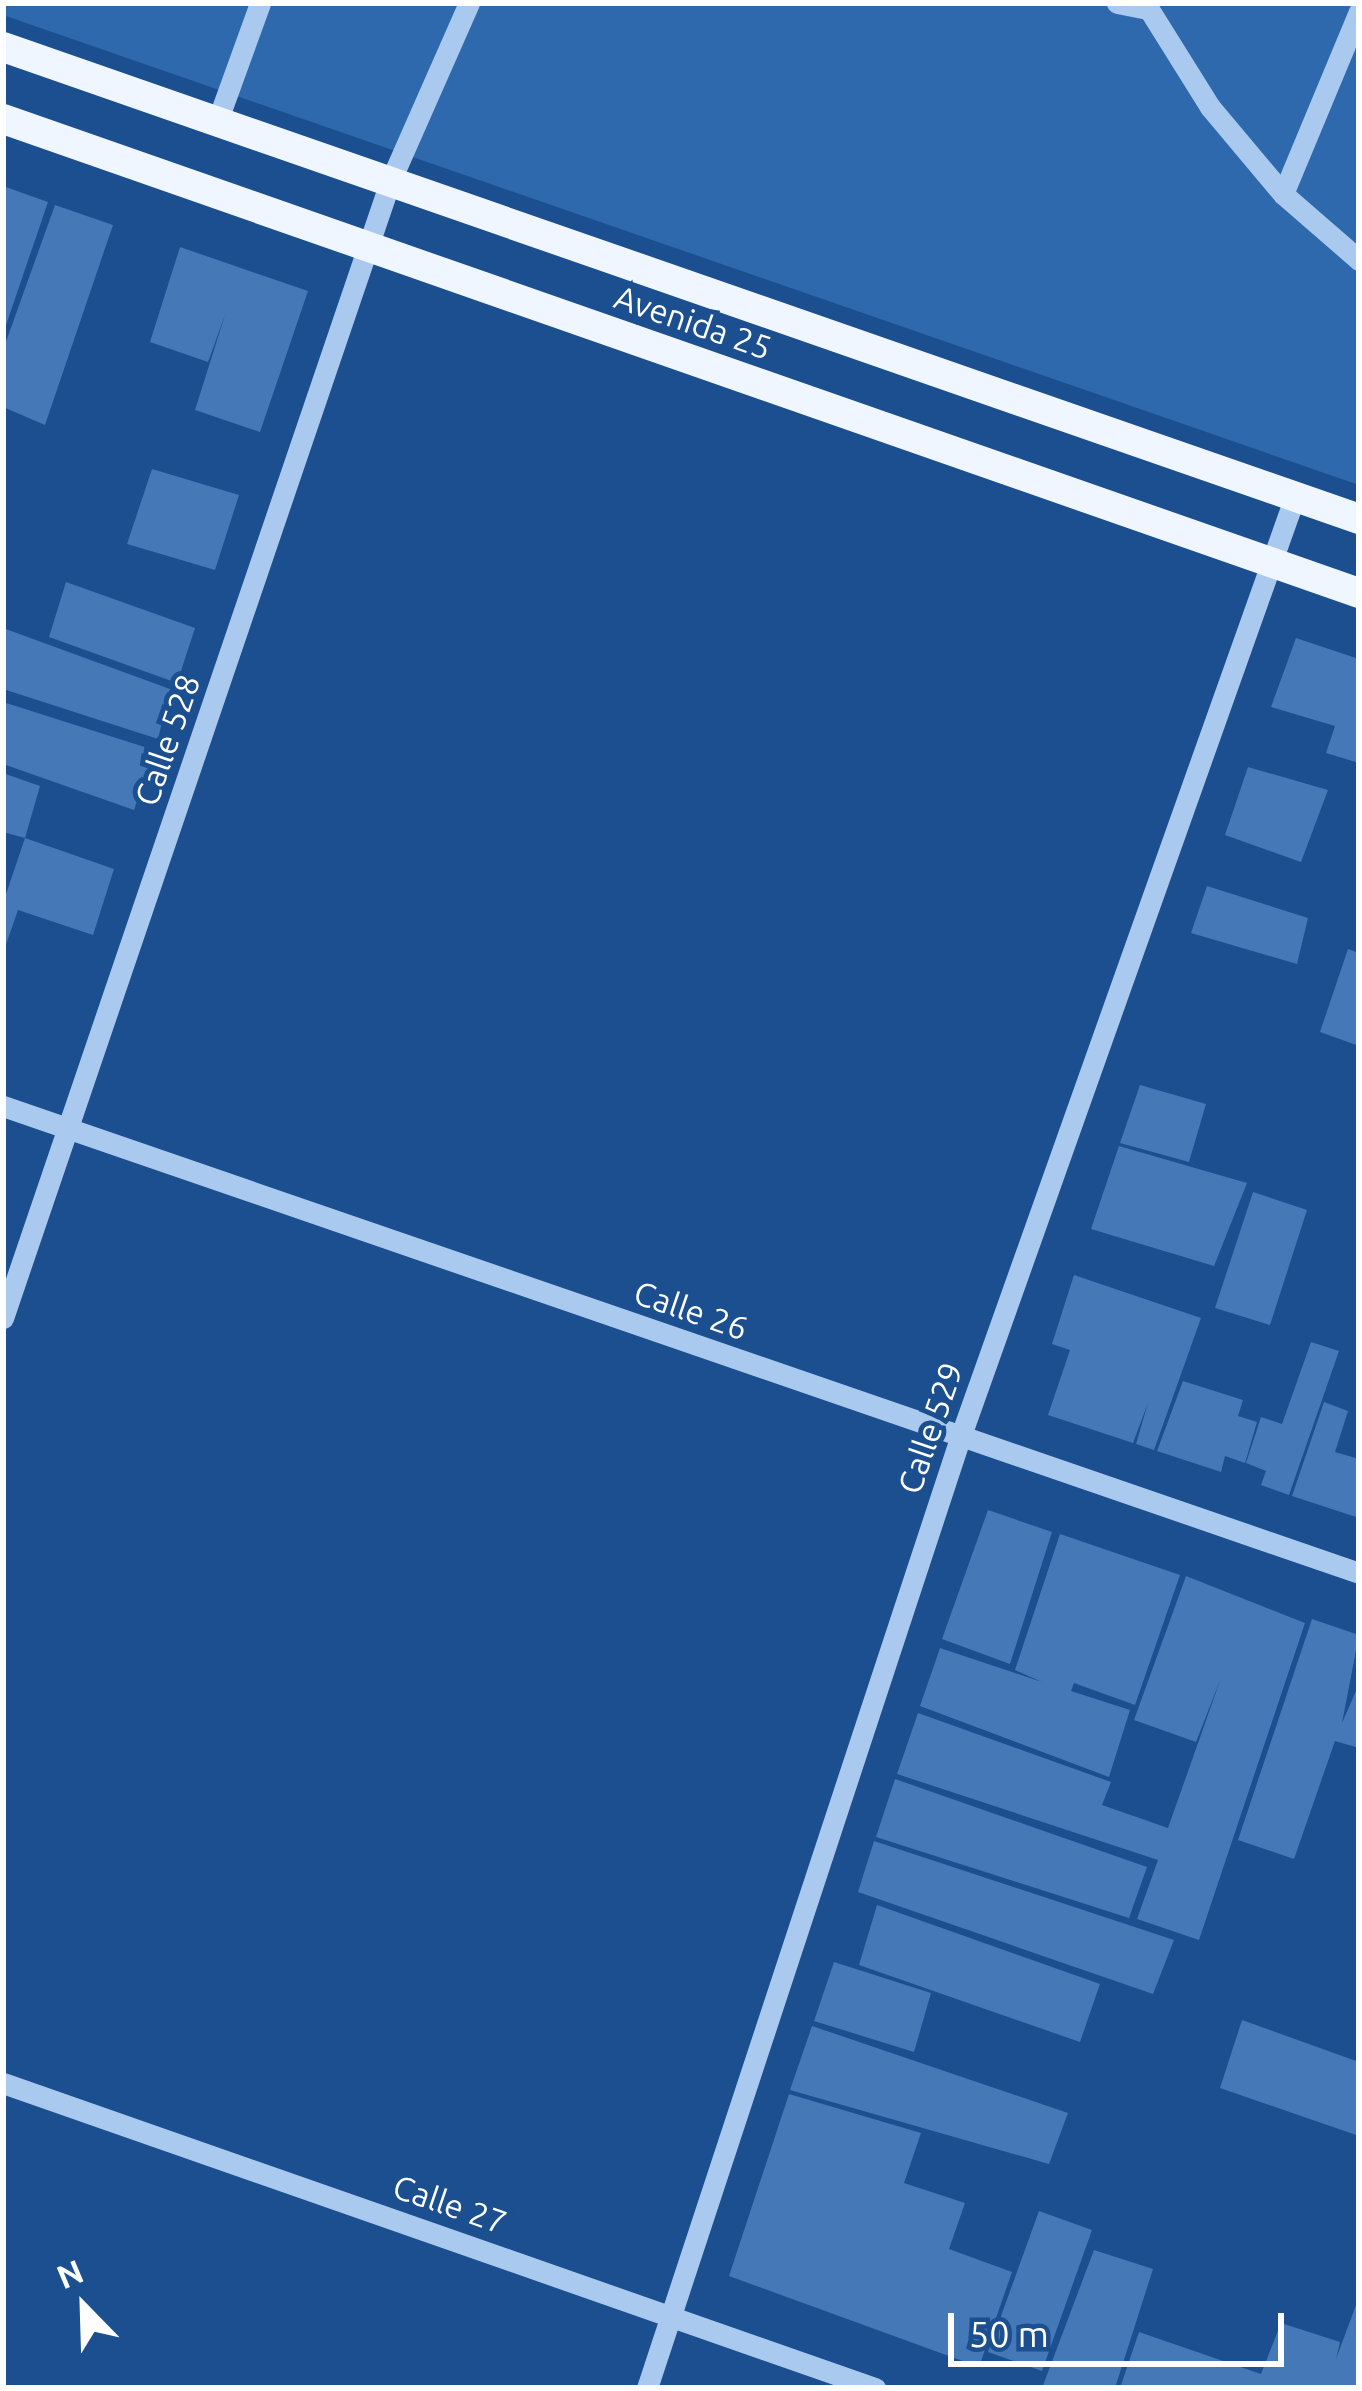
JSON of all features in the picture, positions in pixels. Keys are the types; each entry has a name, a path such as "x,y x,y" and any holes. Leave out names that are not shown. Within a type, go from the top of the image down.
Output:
{"main road":[{"name":"Avenida 25","path":"3,47 1359,519"},
{"name":"Avenida 25","path":"3,119 1359,593"}],"street":[{"path":"217,122 260,3"},
{"name":"Calle 528","path":"3,1318 390,182 469,3"},
{"path":"1117,3 1146,6 1283,194 1359,260"},
{"path":"1283,194 1359,11"},
{"name":"Calle 529","path":"647,2388 960,1438 1295,496"},
{"name":"Calle 26","path":"3,1106 1359,1573"},
{"name":"Calle 27","path":"3,2083 875,2388"}],"shaded area":[{"path":"3,3 1359,3 1359,485 3,15"}],"building":[{"path":"3,186 48,202 4,331 3,331"},
{"path":"55,205 113,225 45,425 3,407 3,350"},
{"path":"180,247 308,291 260,432 195,410 225,315 208,362 150,342"},
{"path":"152,469 239,495 215,570 127,544"},
{"path":"66,582 195,628 177,683 49,637"},
{"path":"3,628 170,689 158,739 3,689"},
{"path":"1296,638 1359,659 1359,763 1326,753 1335,726 1271,707"},
{"path":"3,702 154,750 134,810 3,764"},
{"path":"1248,767 1328,790 1301,862 1225,835"},
{"path":"3,773 40,786 25,838 3,832"},
{"path":"25,838 114,869 93,935 18,910 3,953 3,903"},
{"path":"1207,886 1308,918 1297,964 1191,933"},
{"path":"1348,949 1359,953 1359,1046 1320,1032"},
{"path":"1140,1085 1206,1104 1189,1162 1120,1143"},
{"path":"1119,1146 1247,1183 1214,1266 1091,1229"},
{"path":"1253,1192 1307,1210 1270,1325 1215,1308"},
{"path":"1074,1275 1201,1318 1154,1450 1136,1444 1148,1403 1133,1443 1048,1415 1070,1350 1052,1344"},
{"path":"1311,1342 1339,1351 1289,1495 1261,1485 1266,1471 1246,1463 1261,1417 1282,1424"},
{"path":"1183,1381 1243,1400 1238,1416 1257,1422 1245,1463 1225,1456 1221,1472 1157,1451"},
{"path":"1324,1402 1348,1411 1335,1452 1359,1459 1359,1518 1292,1496"},
{"path":"988,1510 1052,1532 1010,1664 942,1639"},
{"path":"1060,1534 1180,1575 1135,1705 1074,1683 1071,1691 1130,1710 1109,1777 920,1706 940,1648 1042,1682 1015,1670"},
{"path":"1186,1576 1305,1623 1199,1940 1137,1919 1158,1860 897,1774 918,1713 1111,1782 1102,1805 1168,1828 1221,1678 1196,1742 1134,1720"},
{"path":"1312,1619 1359,1635 1342,1723 1359,1684 1359,1748 1335,1741 1294,1859 1238,1840"},
{"path":"895,1779 1147,1867 1129,1918 876,1837"},
{"path":"874,1841 1174,1940 1153,1994 858,1892"},
{"path":"877,1905 1100,1984 1080,2042 859,1965"},
{"path":"834,1962 931,1993 914,2052 814,2021"},
{"path":"1242,2020 1359,2062 1359,2136 1220,2088"},
{"path":"812,2026 1068,2113 1049,2164 790,2090"},
{"path":"789,2094 921,2133 904,2183 965,2203 949,2249 1012,2272 979,2367 729,2276"},
{"path":"1039,2211 1092,2230 1042,2371 988,2352"},
{"path":"1094,2250 1153,2269 1115,2388 1042,2388"},
{"path":"1359,2297 1359,2388 1120,2388 1139,2332 1261,2374 1281,2323 1340,2342 1336,2359"}]}
